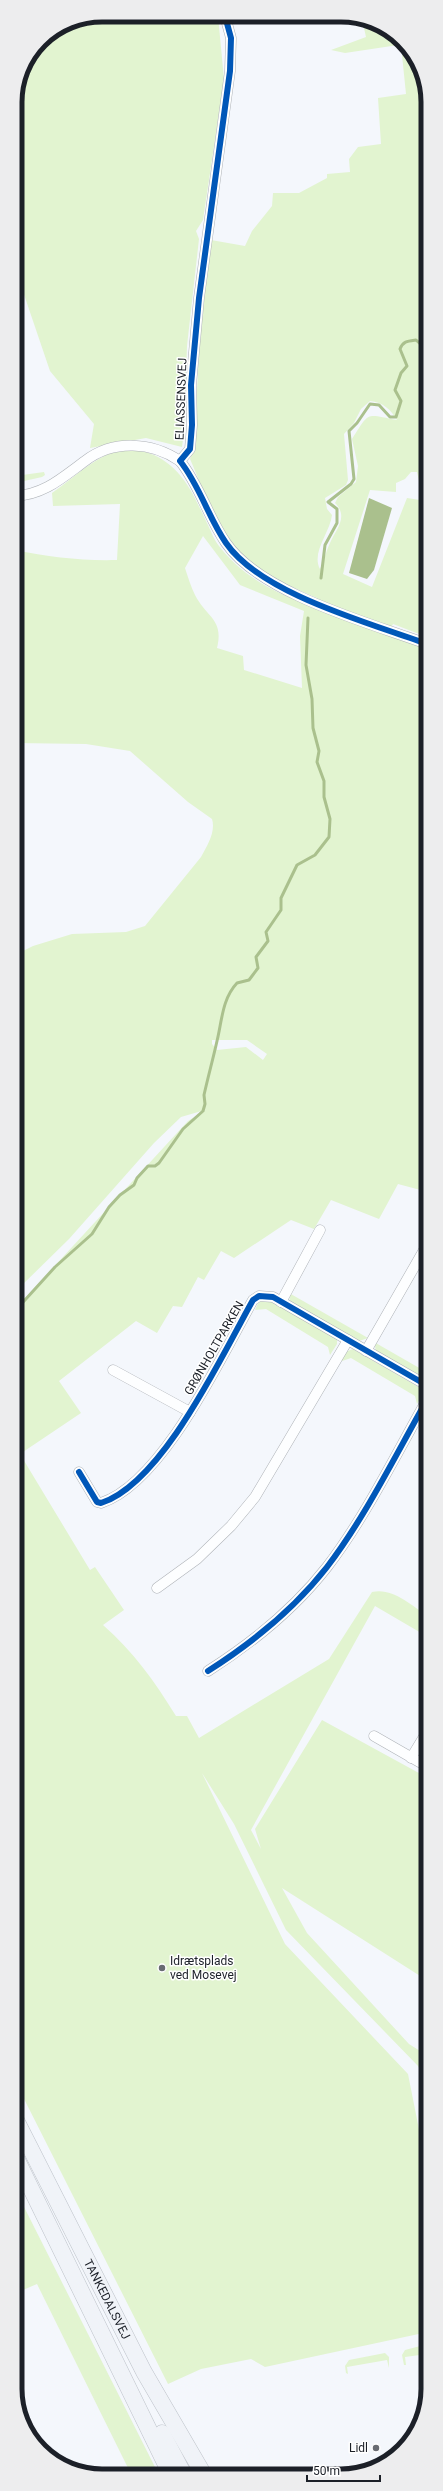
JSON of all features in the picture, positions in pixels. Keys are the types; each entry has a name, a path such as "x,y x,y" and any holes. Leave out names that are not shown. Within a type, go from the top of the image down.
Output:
{"highway":[{"name":"TANKEDALSVEJ","path":"22,2132 144,2372 201,2469"},
{"name":"TANKEDALSVEJ","path":"22,2170 168,2469"},
{"path":"125,2382 146,2402 181,2469"}],"street":[{"name":"ELIASSENSVEJ","path":"180,461 190,450 192,425 191,385 198,298 230,71 231,38 227,22"},
{"path":"22,496 48,488 86,460 116,447 134,445 150,447 168,453 180,461 194,478 226,543 248,567 294,594 421,641"},
{"path":"281,1302 320,1230"},
{"path":"366,1351 421,1255"},
{"name":"GRØNHOLTPARKEN","path":"79,1472 97,1502 108,1501 136,1481 161,1456 190,1412 253,1300 259,1296 268,1295 421,1382"},
{"path":"157,1588 197,1559 231,1526 255,1497 348,1340"},
{"name":"GRØNHOLTPARKEN","path":"113,1370 190,1412"},
{"path":"208,1671 239,1651 268,1627 326,1568 348,1536 421,1410"},
{"path":"374,1736 421,1764"},
{"path":"410,1758 421,1741"}],"shaded area":[{"path":"102,22 219,22 224,79 203,220 196,231 199,239 187,346 184,432 182,447 146,438 90,448 94,424 50,371 22,289 22,97 28,71 38,53 57,35 81,25"},
{"path":"363,25 386,35 397,45 345,53 331,50 366,37"},
{"path":"405,54 417,76 421,102 421,635 393,624 388,634 421,647 421,1190 398,1184 379,1219 331,1200 314,1229 291,1220 234,1258 221,1251 204,1280 198,1277 182,1307 173,1306 157,1333 136,1321 59,1381 81,1413 22,1453 22,1301 188,1121 205,1110 181,1117 154,1143 69,1239 22,1285 22,952 33,946 72,934 126,932 145,926 201,857 212,834 213,824 212,819 188,802 130,751 86,744 22,743 22,551 66,558 117,560 120,504 53,506 52,493 86,467 104,456 124,449 135,450 154,455 173,468 181,476 193,494 217,544 240,567 263,584 276,591 304,603 318,607 317,598 256,567 247,561 232,545 218,522 190,459 194,448 201,312 211,240 245,246 252,231 272,206 273,193 299,193 327,178 327,174 350,172 349,159 358,147 381,144 378,98 406,94 402,55","holes":["370,401 379,403 386,407 397,420 379,416 369,417 362,423 352,439 358,466 356,482 338,497 335,503 341,513 340,523 320,569 318,563 319,549 331,522 332,515 327,509 325,498 346,485 348,480 344,434 354,423 361,409","411,472 417,472 420,485 420,500 407,498 372,587 343,574 370,490 396,492 396,483 405,479","203,536 240,585 304,611 300,636 302,688 244,670 243,656 217,648 219,638 216,625 195,595 185,568","212,1040 247,1040 267,1054 263,1060 246,1047 217,1050 212,1044"]},
{"path":"44,472 45,475 22,481 22,475"},
{"path":"369,498 392,508 374,570 367,579 349,573"},
{"path":"289,1293 368,1338 359,1341 290,1302"},
{"path":"259,1301 270,1301 337,1339 337,1344 330,1355 328,1347 266,1309 255,1310"},
{"path":"374,1342 421,1369 421,1377 376,1351"},
{"path":"353,1349 421,1388 421,1397 417,1404 415,1396 351,1358 342,1361 341,1359 345,1352"},
{"path":"22,1457 90,1570 95,1567 124,1610 103,1625 134,1656 160,1691 176,1716 187,1716 199,1738 329,1659 372,1592 379,1591 394,1594 421,1611 421,1633 375,1606 251,1830 261,1849 255,1829 322,1720 421,1774 421,1977 282,1888 307,1933 409,2044 421,2052 421,2071 418,2066 286,1930 234,1824 202,1773 285,1944 408,2074 421,2140 421,2334 265,2367 251,2359 201,2369 168,2384 22,2095"},
{"path":"22,2203 156,2469 129,2469 37,2284 22,2290"},
{"path":"421,2346 421,2355 405,2357 406,2365 404,2365 402,2355 405,2350"},
{"path":"385,2353 389,2357 389,2368 387,2360 347,2367 348,2374 346,2373 345,2366 349,2360"}],"waterway":[{"path":"321,578 325,545 337,523 337,509 328,502 351,484 354,479 349,431 357,423 370,404 379,405 390,417 396,417 401,401 395,390 401,373 407,366 400,349 401,346 406,342 416,340 421,345"},
{"path":"22,1303 55,1267 92,1234 109,1207 120,1195 134,1185 137,1178 148,1166 155,1166 159,1163 183,1129 203,1111 205,1104 204,1095 223,1010 228,996 237,983 249,980 258,968 256,957 268,941 266,932 281,910 281,898 297,865 315,855 329,837 330,819 324,797 324,781 317,762 319,751 313,728 312,699 306,665 308,618"}],"cycle path":[{"path":"227,22 231,38 230,71 199,298 191,385 192,425 190,449 180,461 199,491 214,523 226,543 242,561 264,577 290,592 318,605 421,642"},
{"path":"79,1472 97,1502 101,1503 124,1491 147,1471 189,1415 253,1300 259,1296 273,1297 421,1382"},
{"path":"208,1671 257,1637 287,1611 315,1582 355,1527 368,1506 421,1411"}],"place":[{"name":"Idrætsplads ved Mosevej","path":"162,1968"},
{"name":"Lidl","path":"376,2448"}]}
